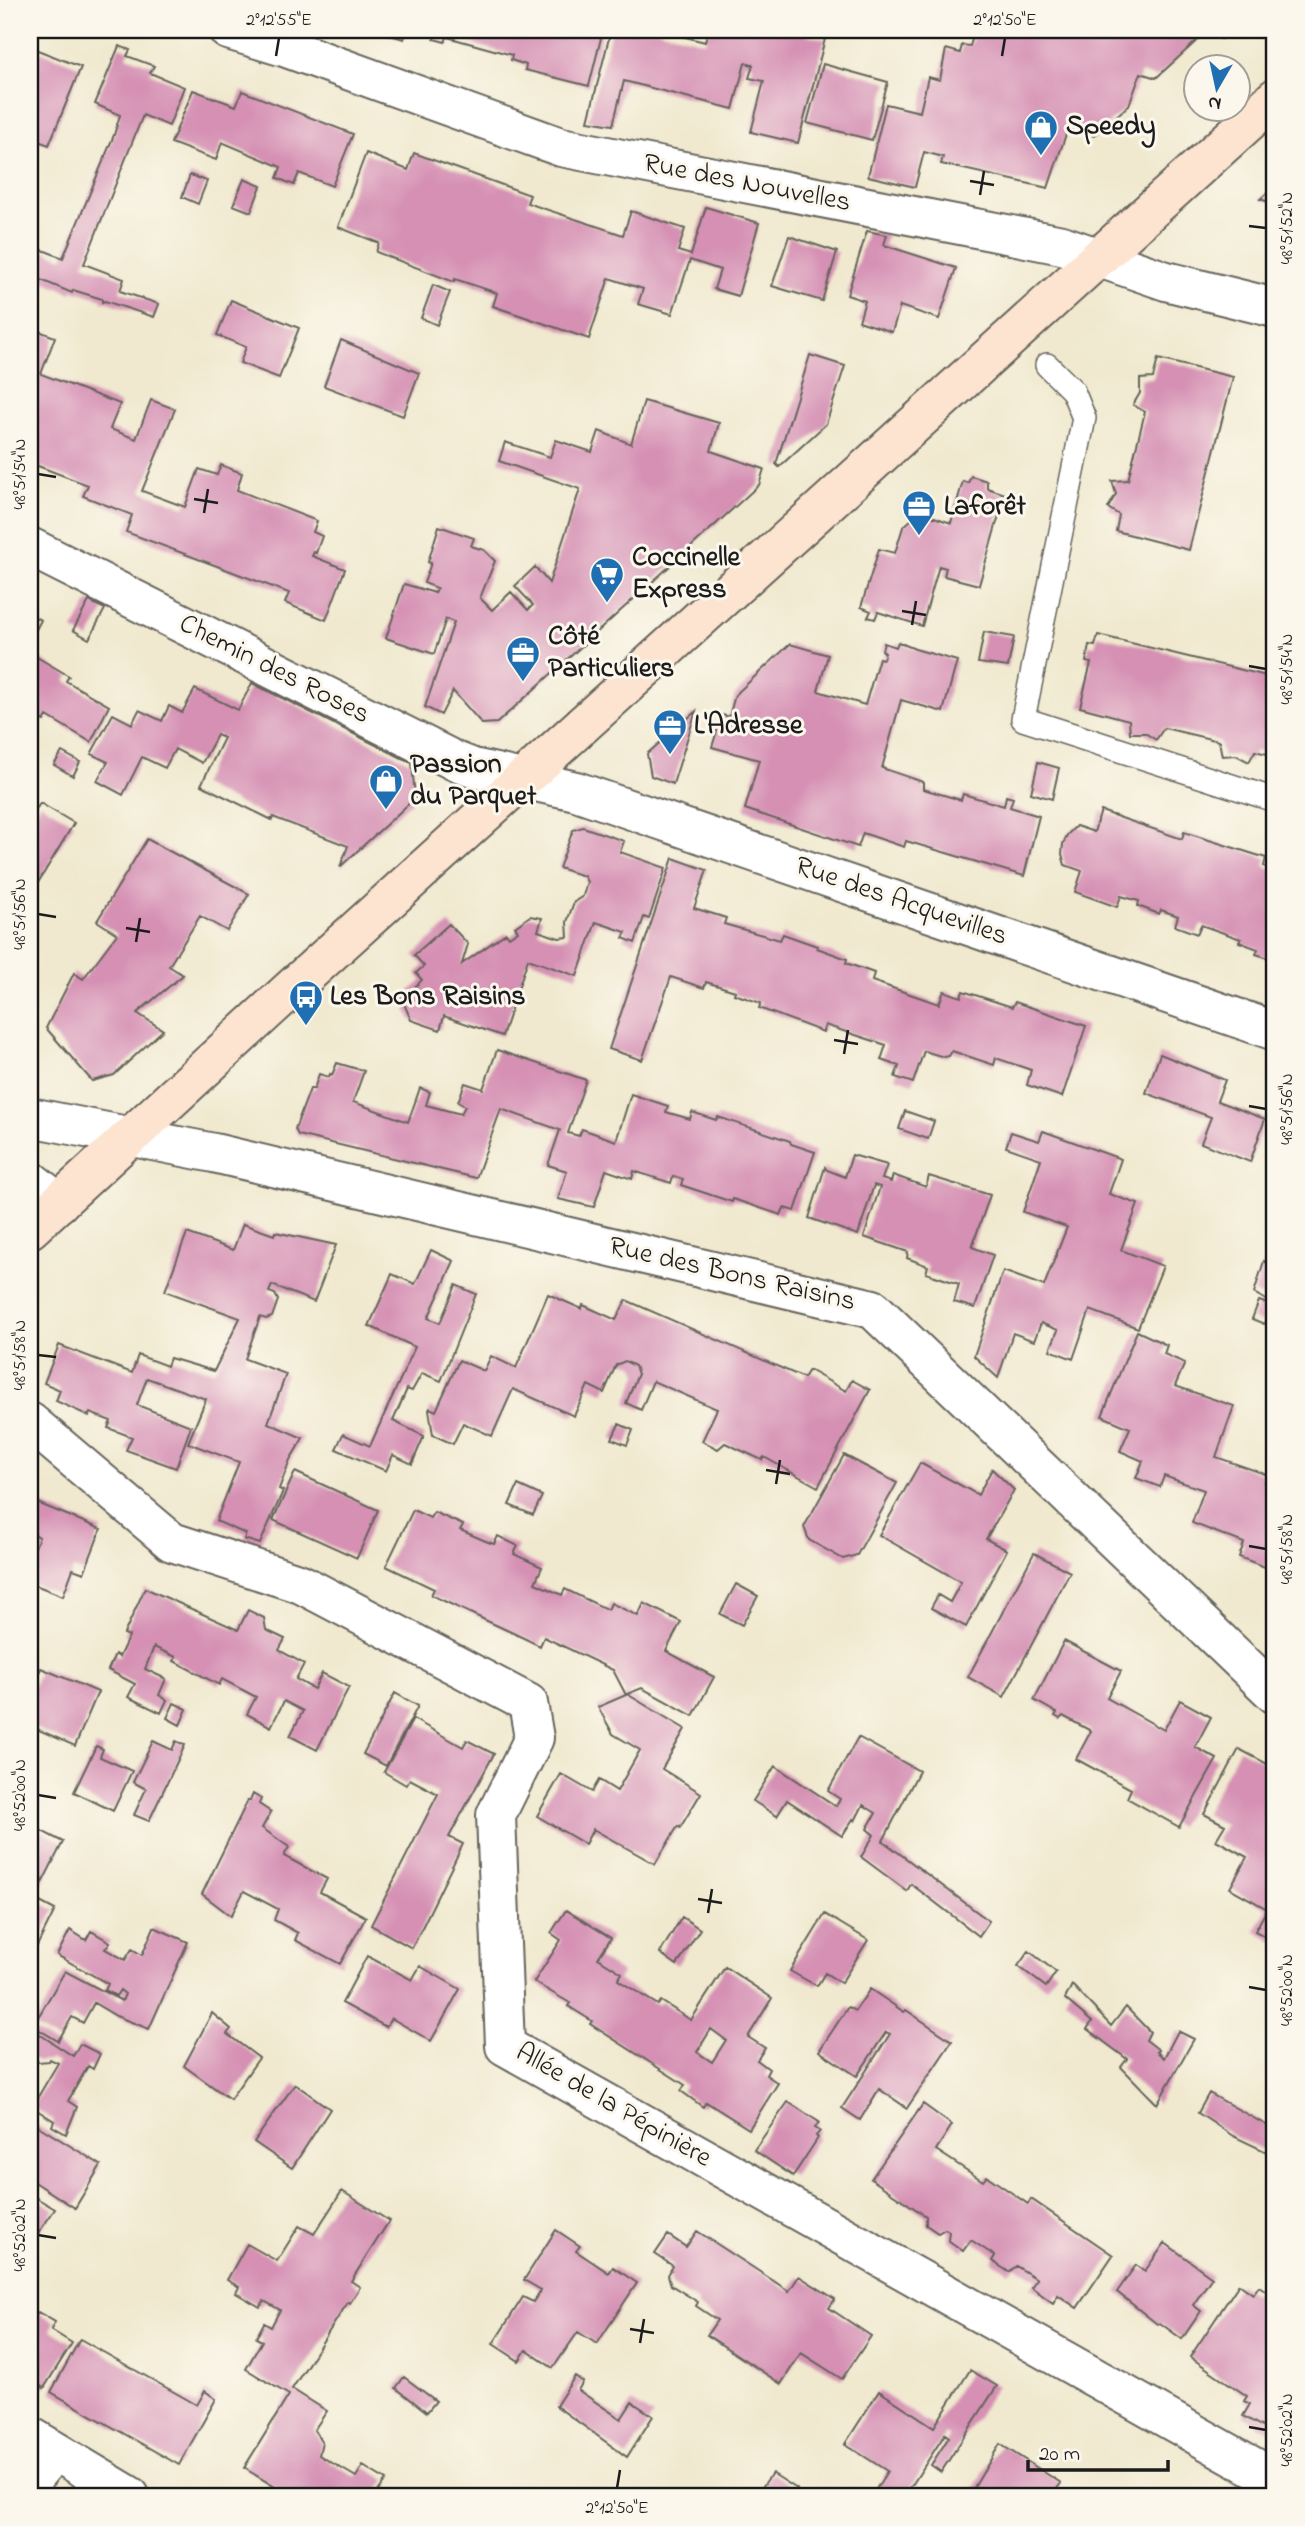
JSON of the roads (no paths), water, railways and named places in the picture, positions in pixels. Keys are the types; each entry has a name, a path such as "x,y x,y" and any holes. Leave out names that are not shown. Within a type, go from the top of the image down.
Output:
{"street":[{"name":"Rue des Nouvelles","path":"228,30 287,38 561,147 1062,245 1166,281 1275,308"},
{"path":"30,1229 44,1192 131,1136 1275,98"},
{"name":"Chemin des Roses","path":"30,547 455,761 473,768 524,779"},
{"name":"Rue des Acquevilles","path":"524,779 576,791 1275,1031"},
{"name":"Rue des Bons Raisins","path":"30,1117 214,1153 873,1309 1275,1694"},
{"name":"Allée de la Pépinière","path":"30,1422 172,1542 301,1584 528,1703 534,1738 496,1815 505,2046 1275,2479"},
{"path":"30,2487 42,2443 130,2496"}],"lane":[{"path":"1047,365 1073,391 1084,418 1023,719 1275,800"}],"place":[{"name":"Speedy","path":"1041,157"},
{"name":"Laforêt","path":"919,537"},
{"name":"Coccinelle Express","path":"607,604"},
{"name":"Côté Particuliers","path":"523,683"},
{"name":"L'Adresse","path":"670,756"},
{"name":"Passion du Parquet","path":"386,811"},
{"name":"Les Bons Raisins","path":"306,1027"}]}
